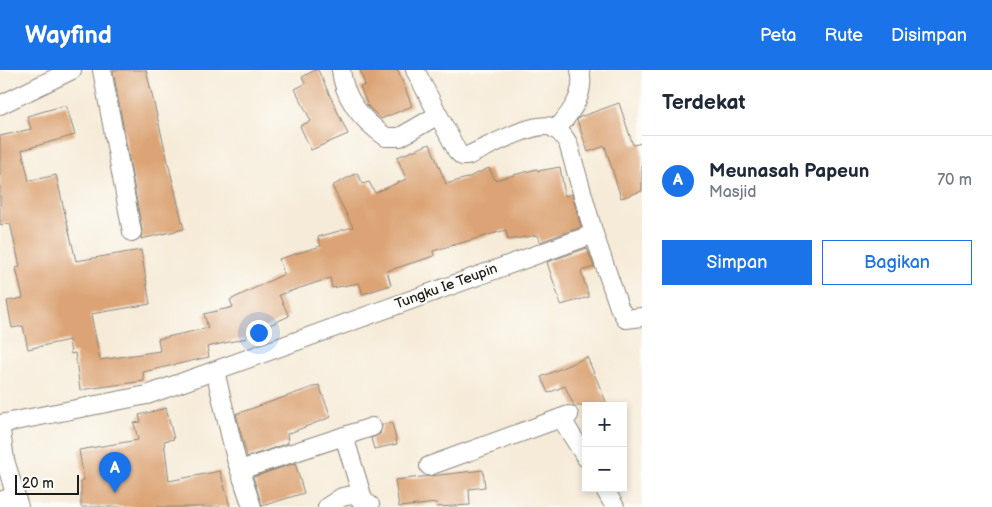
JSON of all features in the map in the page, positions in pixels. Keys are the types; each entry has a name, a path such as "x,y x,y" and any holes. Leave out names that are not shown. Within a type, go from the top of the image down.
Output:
{"street":[{"path":"0,105 72,70"},
{"path":"102,70 132,232"},
{"path":"341,70 342,80 360,116 386,137 400,137 438,115"},
{"path":"415,70 457,151 464,156 542,126 556,130 568,143 594,234 626,319 642,318"},
{"path":"556,130 579,98 582,85 580,70"},
{"name":"Tungku Ie Teupin","path":"0,424 147,395 594,234"},
{"path":"215,371 240,470 252,507"},
{"path":"429,466 565,417 582,450"},
{"path":"0,424 11,501"},
{"path":"240,470 372,427"},
{"path":"344,436 368,503"},
{"path":"606,492 615,507"},
{"path":"327,507 342,497 353,495 368,503"}],"building":[{"path":"113,70 146,70 184,229 141,239 142,230"},
{"path":"318,70 348,134 311,150 300,126 311,121 295,89 305,84 302,77"},
{"path":"360,70 398,70 412,106 381,119 368,106 360,87 365,85"},
{"path":"619,103 633,145 642,143 642,191 621,198 605,146 588,152 577,120 580,117"},
{"path":"66,105 75,135 22,150 29,181 56,175 76,261 141,250 150,304 91,314 100,360 160,351 158,339 208,328 204,314 233,307 230,300 284,274 279,259 321,246 318,237 353,227 332,186 357,173 363,184 369,182 375,193 406,179 397,157 430,144 446,184 467,178 489,168 495,180 537,169 538,171 560,167 565,196 572,194 581,227 540,242 538,235 508,240 506,230 433,251 434,256 387,271 391,285 363,294 359,283 332,288 330,278 279,295 289,316 246,336 247,338 207,347 209,357 143,372 144,381 80,390 75,353 71,354 69,340 28,349 23,326 12,328 7,301 23,298 16,268 20,267 10,223 0,225 0,136 31,129 27,116"},
{"path":"587,248 594,267 581,271 589,297 561,305 547,262"},
{"path":"587,357 606,402 582,402 582,406 574,406 565,386 548,393 541,377"},
{"path":"319,385 331,417 287,434 288,443 247,457 236,414"},
{"path":"166,408 174,439 164,441 169,481 220,471 230,507 81,507 81,480 84,480 79,450 138,440 134,423 141,422 139,415"},
{"path":"392,422 397,444 374,449 371,438 380,434 382,425"},
{"path":"295,463 304,493 262,506 253,477"},
{"path":"483,470 485,487 469,489 470,505 438,507 437,503 399,507 395,480"}],"place":[{"name":"Meunasah Papeun","path":"115,493"}]}
